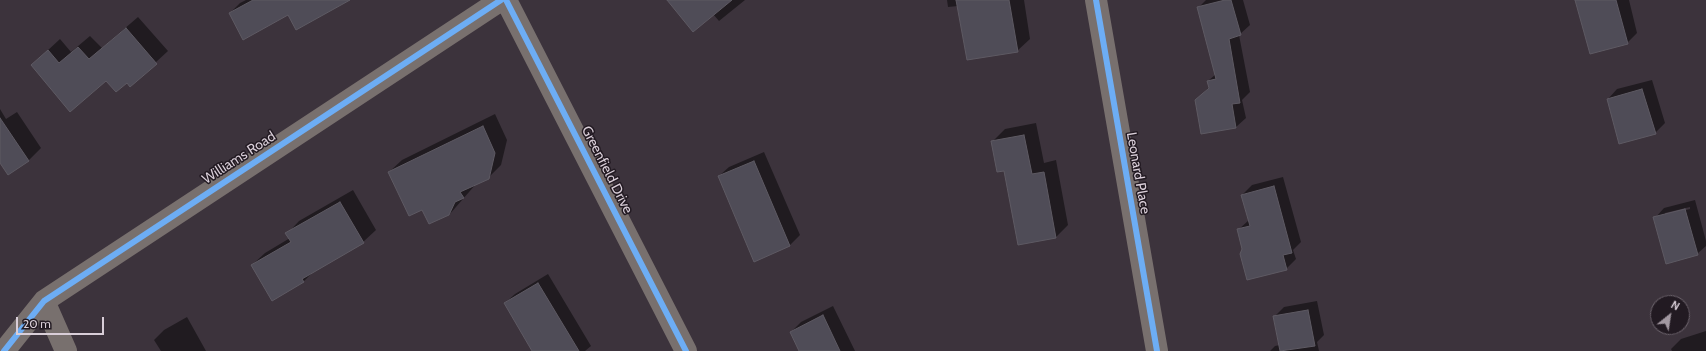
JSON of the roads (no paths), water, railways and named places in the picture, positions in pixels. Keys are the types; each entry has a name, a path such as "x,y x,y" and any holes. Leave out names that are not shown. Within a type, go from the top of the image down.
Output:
{"street":[{"name":"Williams Road","path":"4,351 44,301 478,6 501,0"},
{"name":"Greenfield Drive","path":"506,0 686,351"},
{"name":"Leonard Place","path":"1096,0 1157,351"},
{"path":"44,301 66,351"}]}
